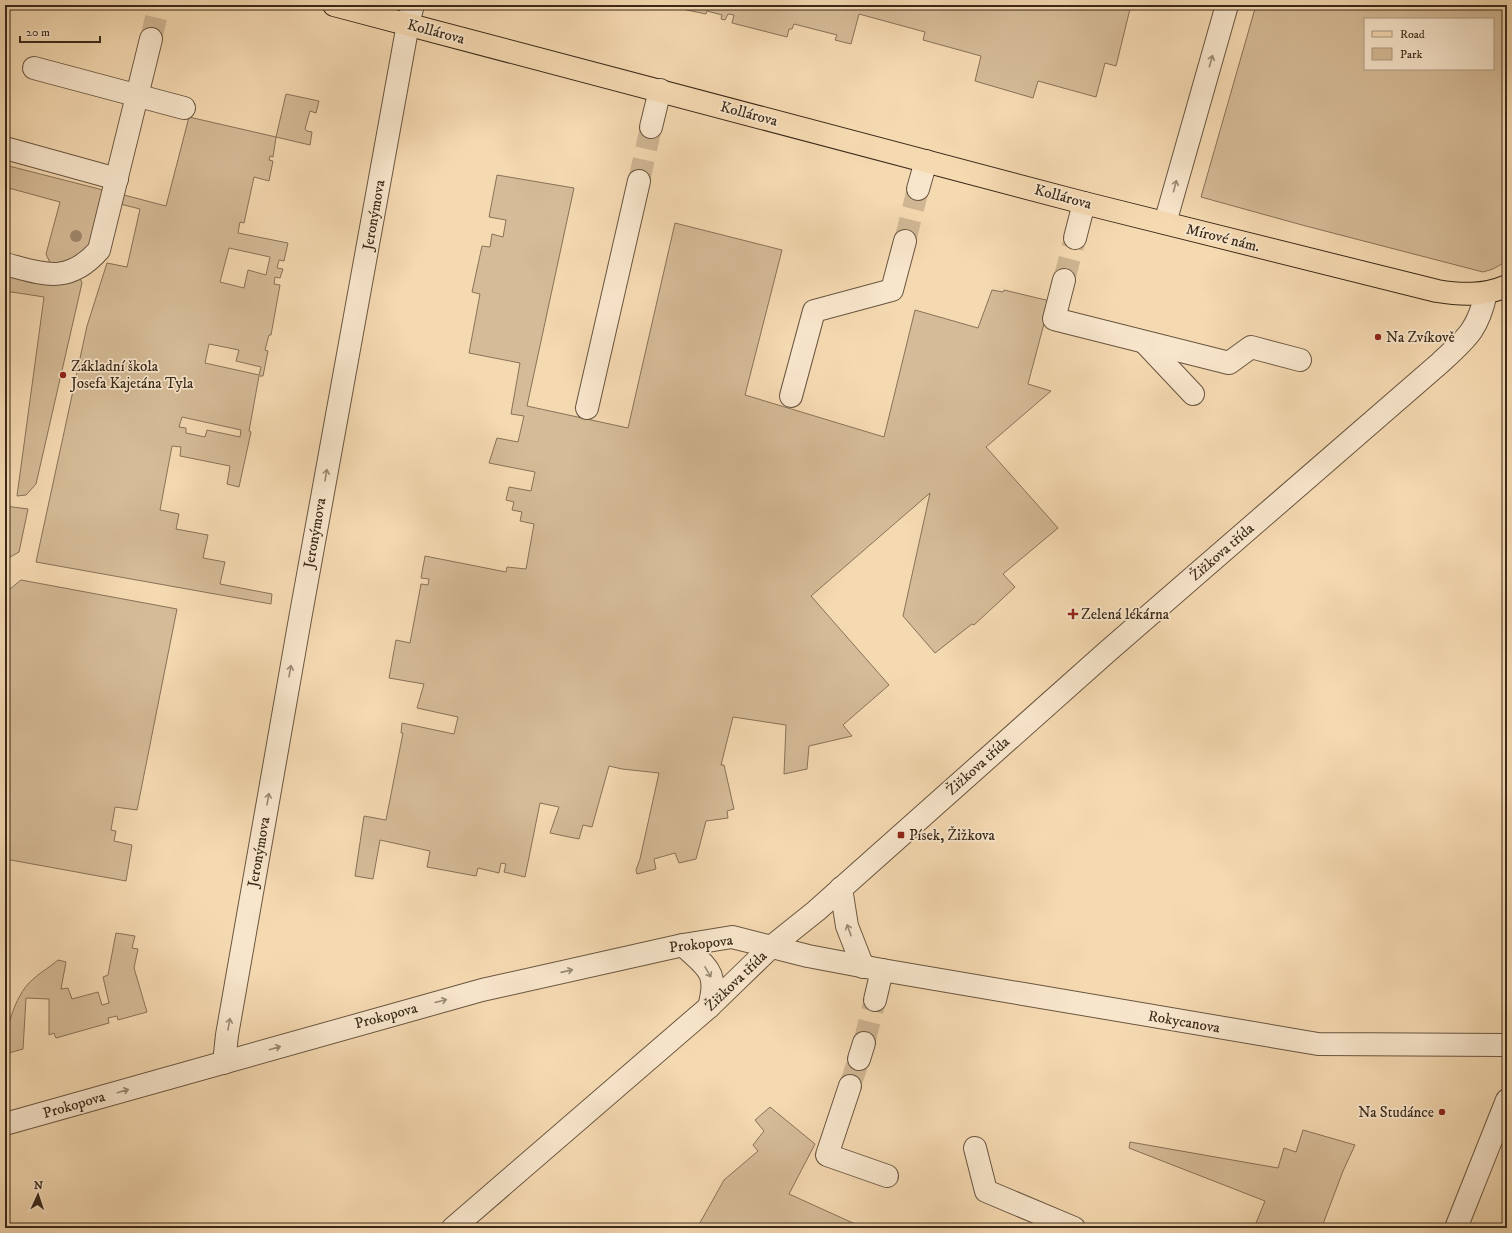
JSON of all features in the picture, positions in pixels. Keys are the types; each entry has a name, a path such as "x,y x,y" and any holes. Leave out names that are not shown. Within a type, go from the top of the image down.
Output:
{"main road":[{"name":"Kollárova","path":"334,5 411,15 660,90 1164,223"},
{"name":"Mírové nám.","path":"1164,223 1436,291 1471,295 1501,290"}],"street":[{"name":"Mírové nám.","path":"1164,223 1226,5"},
{"name":"Jeronýmova","path":"224,1063 228,1027 300,619 411,15"},
{"path":"5,264 39,273 55,275 72,271 89,261 99,250 150,39"},
{"path":"34,68 184,108"},
{"path":"651,127 660,90"},
{"path":"5,148 117,179"},
{"path":"918,189 926,161"},
{"path":"586,408 639,181"},
{"path":"1075,238 1084,203"},
{"path":"791,396 814,311 892,290 905,241"},
{"path":"1064,280 1054,319 1144,343 1229,363 1251,347 1300,360"},
{"name":"Žižkova třída","path":"453,1228 709,1007 771,947 841,888 1114,646 1440,363 1471,333 1480,315 1501,290"},
{"path":"1144,343 1193,394"},
{"path":"841,888 847,926 873,969 875,1000"},
{"name":"Prokopova","path":"5,1124 482,990 683,945 732,938 771,947"},
{"path":"683,945 709,970 713,992 709,1007"},
{"name":"Rokycanova","path":"771,947 873,969 1318,1044 1507,1045"},
{"path":"850,1086 827,1155 887,1176"},
{"path":"1456,1228 1507,1100"},
{"path":"975,1148 986,1191 1074,1228"}],"green space":[{"path":"683,5 1117,5 1130,9 1116,66 1105,63 1096,97 1038,81 1033,98 975,81 981,56 923,40 925,32 859,14 851,44 835,40 837,35 794,24 792,29 789,29 787,37 732,23 734,15 728,14 725,20 721,19 722,15 707,11 706,14 682,9"},
{"path":"1256,5 1507,5 1507,261 1493,269 1483,272 1201,197"},
{"path":"286,94 319,101 316,113 310,111 305,129 312,132 310,145 276,137"},
{"path":"189,117 276,137 273,157 270,156 269,160 273,161 269,181 254,177 244,223 240,222 238,233 288,243 284,261 279,260 277,268 283,269 280,278 275,277 274,284 280,285 271,335 269,335 265,350 268,351 263,376 259,376 249,431 251,432 239,487 227,484 230,466 180,456 181,447 172,446 160,510 179,514 176,529 208,535 203,558 225,562 220,584 272,594 271,604 36,562 87,326 107,263 127,267 140,209 120,204 124,195 166,206","holes":["229,248 270,257 266,275 248,270 244,288 220,282","209,344 239,350 236,361 261,367 259,375 205,363","182,417 241,430 240,437 207,430 205,437 186,433 186,428 179,427"]},
{"path":"5,165 107,191 97,237 76,260 51,265 46,254 60,202 5,187"},
{"path":"497,175 574,188 527,406 628,428 675,223 782,250 745,395 884,437 915,310 978,328 992,290 1003,292 1004,290 1050,301 1028,384 1051,391 986,447 1058,528 1003,574 1015,587 974,625 972,624 935,653 903,616 930,493 811,596 889,685 843,725 852,736 809,746 807,769 784,774 786,725 733,717 721,765 724,765 734,809 727,811 728,818 706,821 696,859 679,863 675,853 654,859 656,869 637,874 636,870 640,859 659,773 609,766 592,827 583,825 579,839 550,833 559,807 540,803 525,877 504,872 506,864 501,863 499,873 478,868 476,876 427,867 430,851 380,840 373,879 355,876 364,816 386,820 403,733 401,733 402,723 454,734 458,717 417,708 424,684 389,678 396,640 410,643 421,584 428,585 429,579 421,578 425,556 506,572 507,567 526,569 534,524 520,521 522,512 512,510 514,502 506,500 509,487 531,491 535,472 489,463 497,438 518,442 524,416 511,414 520,363 469,353 480,294 472,292 482,246 490,247 492,234 503,237 506,220 489,217"},
{"path":"5,272 79,276 82,283 36,484 26,495 17,496 44,297 5,291"},
{"path":"5,506 28,509 19,552 5,560"},
{"path":"21,580 177,609 137,810 115,807 111,830 116,831 114,841 132,845 126,881 5,859 5,593"},
{"path":"116,933 135,936 132,948 138,949 134,968 147,1012 118,1020 117,1016 108,1018 109,1023 56,1038 54,1033 49,1035 49,999 26,998 23,1049 5,1054 5,1045 9,1025 15,1005 20,996 37,975 58,960 66,962 61,989 68,988 72,999 98,992 102,1005 109,1003 103,977 108,975"},
{"path":"770,1107 815,1144 789,1194 864,1228 697,1228 724,1180 758,1151 753,1145 764,1131 755,1120"},
{"path":"1303,1130 1355,1145 1343,1171 1323,1224 1330,1227 1329,1228 1254,1228 1265,1201 1129,1148 1130,1142 1278,1168 1284,1148 1296,1152"}],"tunnel":[{"path":"151,39 159,5"},
{"path":"639,181 651,127"},
{"path":"905,241 918,189"},
{"path":"1064,280 1075,238"},
{"path":"864,1043 875,1000"},
{"path":"850,1086 859,1059"}],"place":[{"name":"Na Zvíkově","path":"1378,337"},
{"name":"Základní škola Josefa Kajetána Tyla","path":"63,375"},
{"name":"Zelená lékárna","path":"1073,614"},
{"name":"Písek, Žižkova","path":"901,835"},
{"name":"Na Studánce","path":"1442,1112"}]}
